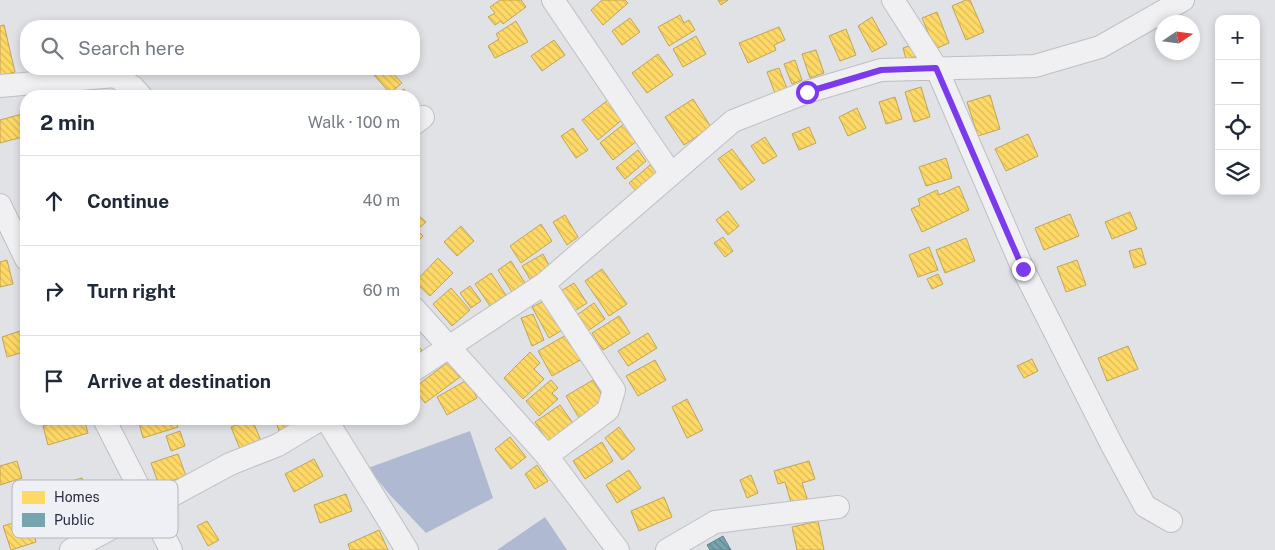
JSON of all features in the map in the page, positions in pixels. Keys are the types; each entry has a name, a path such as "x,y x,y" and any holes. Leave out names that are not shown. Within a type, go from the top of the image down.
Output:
{"street":[{"path":"893,0 936,68 1023,269 1104,430 1145,506 1171,521"},
{"path":"420,366 544,284 733,120 807,92 881,70 1035,66 1100,47 1183,0"},
{"path":"564,4 671,174"},
{"path":"0,86 115,76 134,86 137,90"},
{"path":"0,205 20,247"},
{"path":"544,284 614,390 608,410 547,456"},
{"path":"420,315 547,456 618,550"},
{"path":"107,425 134,480"},
{"path":"178,491 230,464 278,445 311,425"},
{"path":"330,425 407,550"},
{"path":"667,550 715,522 838,507"},
{"path":"71,550 92,538"},
{"path":"164,538 170,550"}],"water":[{"path":"470,431 493,498 426,533 390,495 368,468"},
{"path":"545,517 567,550 497,550"}],"building: Homes":[{"path":"500,0 521,0 526,7 503,24 501,21 495,25 488,17 495,13 490,7"},
{"path":"602,0 625,0 628,3 603,25 591,10"},
{"path":"718,0 728,0 721,5"},
{"path":"970,0 984,32 966,40 952,6"},
{"path":"937,12 949,43 935,49 922,18"},
{"path":"680,15 684,23 689,20 695,30 669,46 658,27"},
{"path":"872,17 887,44 872,52 858,26"},
{"path":"630,18 640,32 622,45 612,31"},
{"path":"516,21 528,42 495,58 488,46 499,39 496,34"},
{"path":"4,25 15,72 0,76 0,26"},
{"path":"779,27 785,40 774,45 776,50 748,63 739,43"},
{"path":"846,29 856,55 840,61 829,36"},
{"path":"696,36 706,54 683,67 673,49"},
{"path":"554,40 565,55 542,71 531,56"},
{"path":"915,44 918,56 906,59 903,48"},
{"path":"816,50 824,73 810,78 802,54"},
{"path":"658,54 673,75 647,93 632,73"},
{"path":"795,60 802,80 792,84 784,64"},
{"path":"779,68 788,91 776,96 767,72"},
{"path":"374,75 395,75 402,83 394,90 387,90"},
{"path":"921,87 930,117 914,122 905,92"},
{"path":"990,95 1000,129 978,136 967,102"},
{"path":"895,97 902,119 886,124 879,102"},
{"path":"693,99 711,127 684,145 665,117"},
{"path":"608,100 623,119 598,140 582,120"},
{"path":"857,108 866,128 848,136 839,117"},
{"path":"20,115 20,138 0,143 0,120"},
{"path":"625,123 638,140 613,160 600,143"},
{"path":"809,127 816,143 799,150 792,134"},
{"path":"573,128 588,150 576,158 561,136"},
{"path":"1028,134 1038,156 1006,171 995,149"},
{"path":"765,137 777,156 763,164 751,146"},
{"path":"732,149 755,180 741,190 718,159"},
{"path":"638,150 646,161 625,179 616,168"},
{"path":"946,158 952,178 926,186 919,167"},
{"path":"650,165 658,174 637,192 629,183"},
{"path":"959,186 969,210 922,232 911,209 920,205 918,199 937,190 939,195"},
{"path":"728,211 739,226 728,235 716,220"},
{"path":"1130,212 1137,229 1112,239 1105,222"},
{"path":"1070,214 1079,236 1044,250 1035,228"},
{"path":"565,215 578,237 567,245 553,222"},
{"path":"420,217 426,222 420,227"},
{"path":"541,224 552,241 521,263 510,246"},
{"path":"461,226 474,241 457,256 444,242"},
{"path":"723,237 733,251 725,257 714,243"},
{"path":"966,238 975,261 945,273 936,250"},
{"path":"929,247 938,270 918,277 909,255"},
{"path":"1141,248 1146,264 1134,268 1129,251"},
{"path":"543,254 550,267 530,279 522,266"},
{"path":"438,258 453,273 430,296 420,287 420,277"},
{"path":"7,260 13,284 0,287 0,262"},
{"path":"1077,260 1086,285 1066,292 1057,267"},
{"path":"511,261 525,283 512,292 498,270"},
{"path":"602,269 627,304 609,316 585,281"},
{"path":"491,273 506,295 490,306 475,284"},
{"path":"938,274 943,284 932,289 927,279"},
{"path":"574,283 587,303 573,312 561,291"},
{"path":"470,286 481,301 471,308 460,293"},
{"path":"451,288 470,310 452,326 433,304"},
{"path":"548,299 564,329 549,338 532,307"},
{"path":"594,303 605,319 585,333 574,317"},
{"path":"533,314 544,340 532,346 521,318"},
{"path":"619,316 630,333 603,350 592,333"},
{"path":"20,331 20,353 7,357 2,337"},
{"path":"648,333 657,348 628,366 618,351"},
{"path":"568,334 582,359 552,376 538,351"},
{"path":"1128,346 1138,369 1107,381 1098,358"},
{"path":"530,352 540,363 534,369 544,379 523,399 504,378"},
{"path":"1032,359 1038,371 1024,378 1017,366"},
{"path":"655,360 666,380 638,396 626,376"},
{"path":"448,362 460,377 425,403 420,396 420,383"},
{"path":"467,380 477,398 447,415 437,397"},
{"path":"551,380 558,388 552,393 558,399 539,416 526,401"},
{"path":"593,380 606,402 579,418 566,396"},
{"path":"687,399 703,430 687,438 672,407"},
{"path":"560,405 575,426 549,443 535,422"},
{"path":"86,425 88,433 48,445 43,426"},
{"path":"140,425 177,425 178,427 143,438"},
{"path":"236,425 254,425 261,441 240,449 231,427"},
{"path":"277,425 294,425 279,431"},
{"path":"619,427 635,449 622,460 605,438"},
{"path":"180,431 185,446 171,451 166,436"},
{"path":"510,437 526,457 511,469 495,449"},
{"path":"602,442 613,461 585,479 573,461"},
{"path":"178,454 186,476 174,480 157,480 151,463"},
{"path":"314,459 323,476 294,492 285,474"},
{"path":"17,461 22,478 0,485 0,466"},
{"path":"809,461 815,479 802,483 808,501 792,506 785,482 778,484 774,471"},
{"path":"537,465 548,481 535,489 525,474"},
{"path":"629,470 641,488 617,503 606,485"},
{"path":"751,475 758,493 747,498 740,480"},
{"path":"346,494 352,511 320,523 314,505"},
{"path":"664,497 672,517 639,531 631,511"},
{"path":"207,521 219,540 208,546 197,526"},
{"path":"818,521 824,550 797,550 792,527"},
{"path":"12,523 12,538 35,538 36,542 11,550 3,526"},
{"path":"379,530 388,550 350,550 348,544"}],"building: Public":[{"path":"723,536 731,550 710,550 707,545"}],"route":[{"path":"807,92 881,70 936,68 1023,269"}]}
